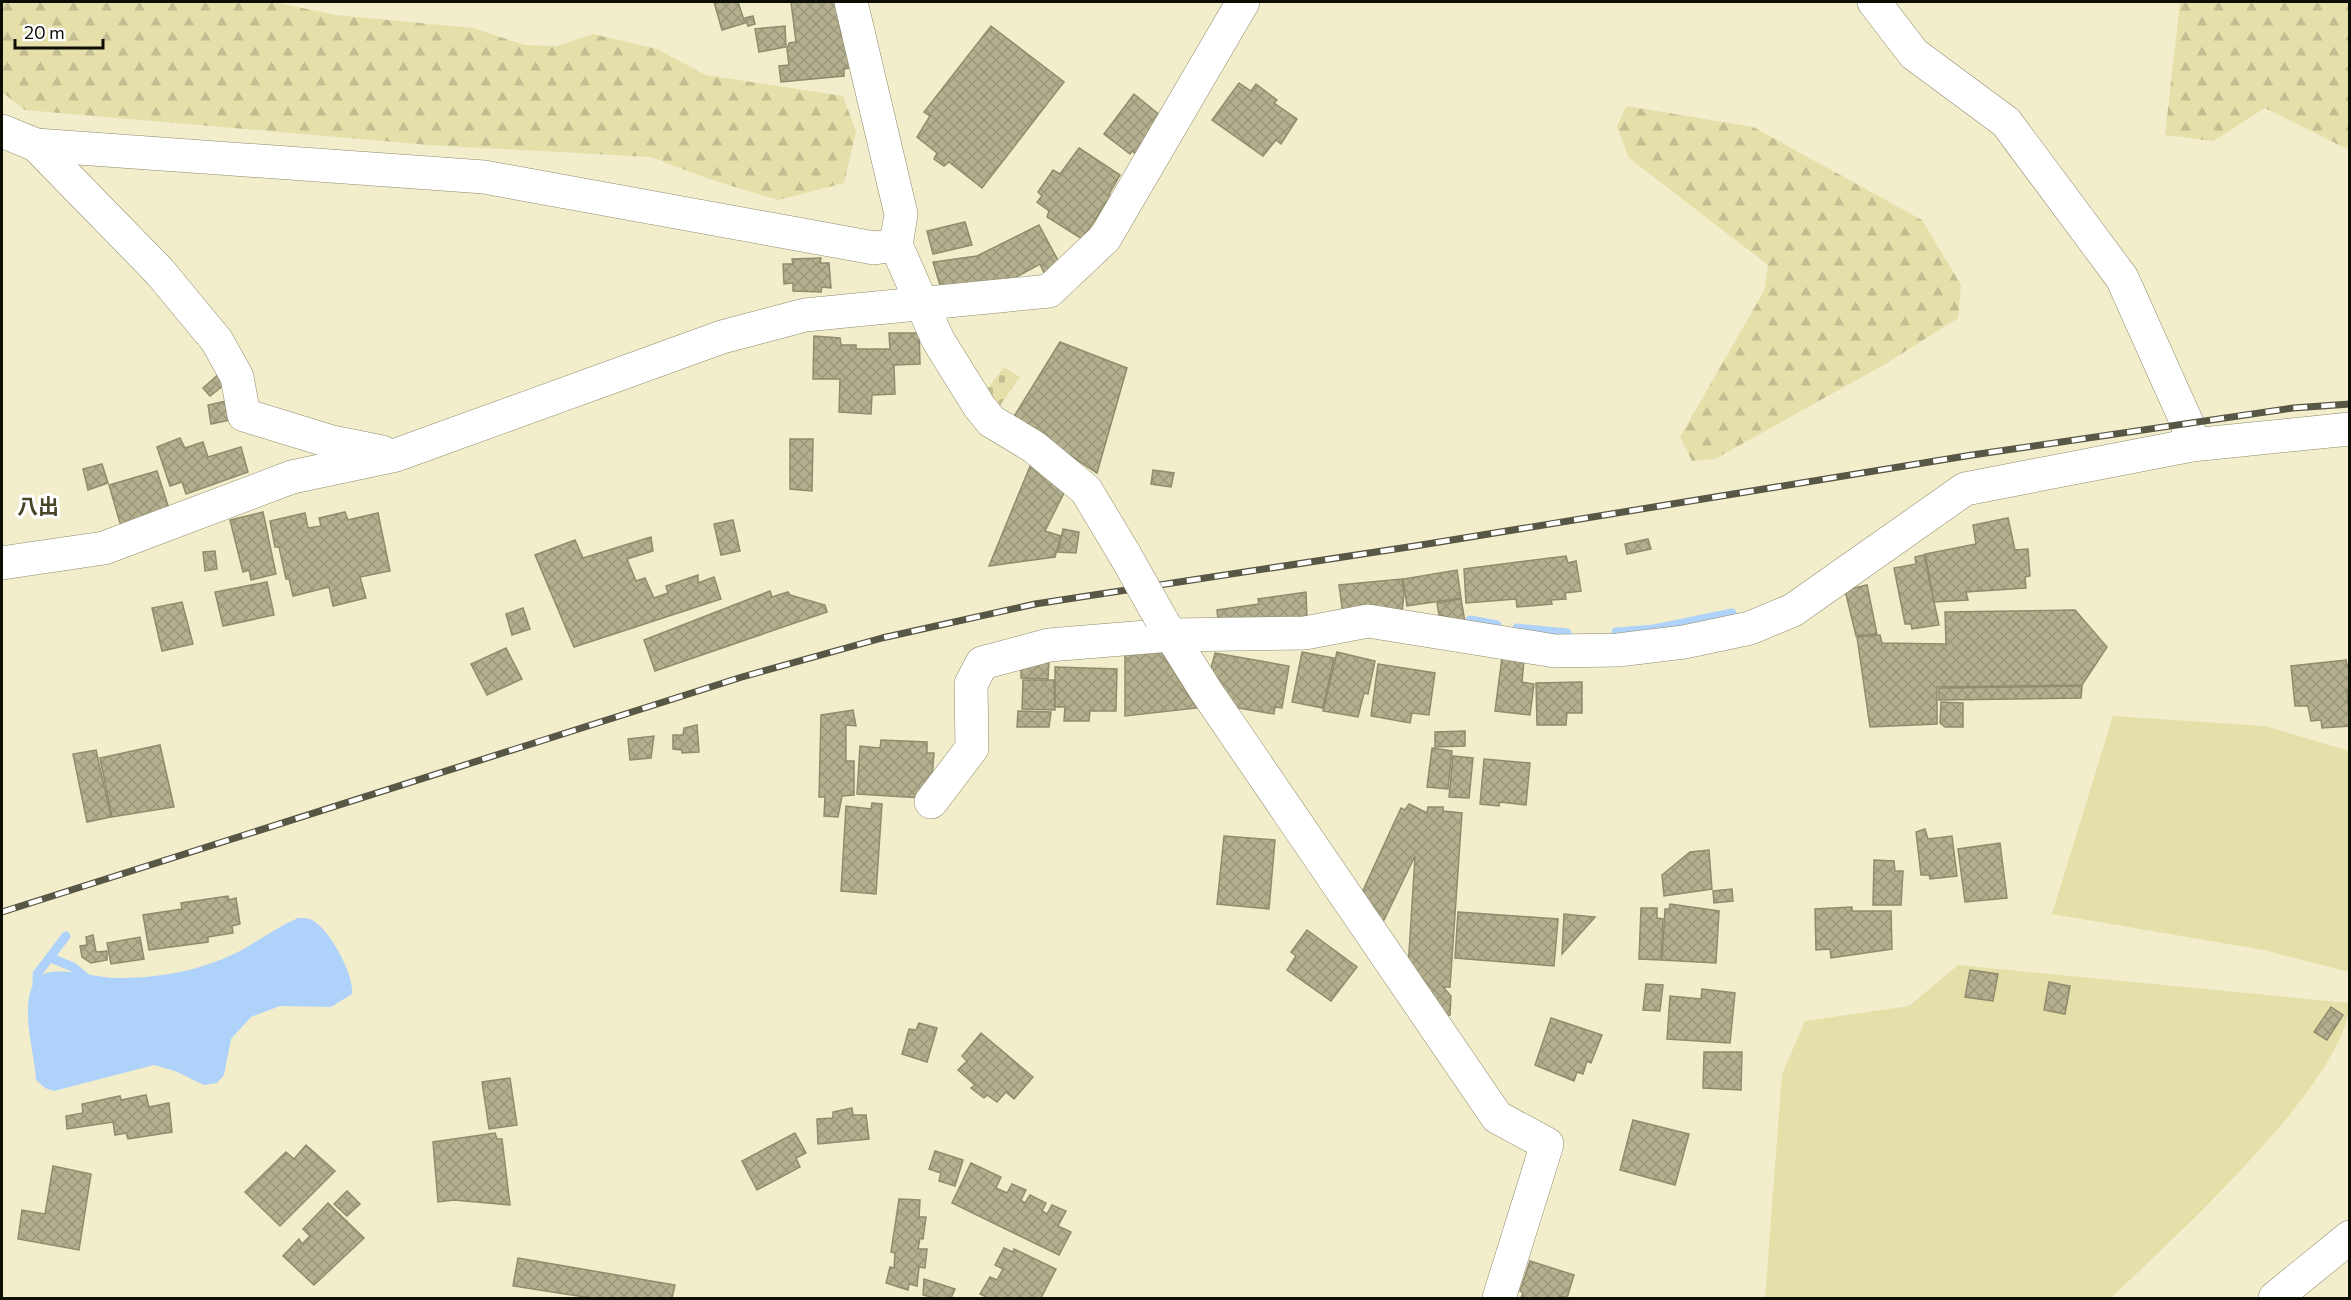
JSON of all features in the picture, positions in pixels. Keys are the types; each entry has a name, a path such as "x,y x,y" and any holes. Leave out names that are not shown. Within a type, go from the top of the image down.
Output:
{"street":[{"path":"851,2 901,213 896,245 938,339 978,406 991,420 1034,447 1086,490 1166,627 1497,1117 1547,1144 1499,1299"},
{"path":"2,563 104,549 292,477 396,455 722,337 805,315 1049,291 1106,238 1243,2"},
{"path":"1874,2 1914,54 2006,122 2122,278 2187,423 2192,445"},
{"path":"2,131 36,145 484,177 874,248 896,245"},
{"path":"36,145 160,272 217,341 237,377 244,415 332,442 396,455"},
{"path":"931,802 972,748 971,684 982,663 1049,645 1166,627 1305,633 1368,621 1555,651 1618,650 1684,642 1750,628 1793,610 1965,489 2192,445 2349,429"},
{"path":"2275,1299 2349,1237"}],"green space":[{"path":"2,2 273,2 336,15 473,28 524,45 557,46 593,34 657,49 706,75 843,96 856,132 844,183 778,200 709,179 651,157 429,145 25,110 2,92"},
{"path":"2180,2 2349,2 2349,150 2265,108 2213,141 2165,135"},
{"path":"1626,106 1753,127 1922,220 1961,285 1958,318 1887,363 1715,459 1692,461 1680,437 1764,291 1768,265 1629,158 1617,127"},
{"path":"1004,367 1020,377 997,410 984,393"},
{"path":"2113,716 2265,726 2349,751 2349,972 2264,950 2052,914"},
{"path":"1958,965 2349,1003 2341,1036 2320,1074 2289,1116 2211,1201 2111,1298 1765,1298 1782,1074 1805,1021 1909,1006"}],"water":[{"path":"298,918 312,920 326,932 340,953 352,986 352,994 331,1007 280,1006 251,1017 231,1039 224,1075 217,1083 204,1085 175,1071 154,1065 54,1091 45,1088 36,1080 28,1013 32,988 38,978 54,972 118,978 182,972 228,957"}],"building":[{"path":"714,2 738,2 745,23 722,30"},
{"path":"791,2 837,2 841,35 846,34 850,68 844,69 844,76 781,82 779,66 789,65 787,49 789,43 796,42"},
{"path":"753,16 755,24 748,26 745,18"},
{"path":"785,26 786,47 759,52 755,29"},
{"path":"991,26 1064,82 982,188 949,162 944,166 934,159 937,153 917,137 930,116 924,112"},
{"path":"1239,83 1251,91 1256,84 1277,100 1274,103 1297,119 1281,144 1276,140 1263,156 1212,120"},
{"path":"1134,94 1161,116 1145,137 1148,140 1137,155 1132,151 1130,154 1104,134"},
{"path":"1079,148 1120,175 1109,194 1111,196 1082,239 1047,217 1049,211 1037,202 1042,196 1038,192 1053,170 1060,174"},
{"path":"965,222 972,245 933,254 927,231"},
{"path":"1039,225 1060,264 1044,273 1040,264 1002,285 942,292 933,262 977,256"},
{"path":"821,258 820,263 829,263 831,288 822,287 821,292 793,291 793,283 784,284 783,264 793,264 792,259"},
{"path":"889,333 919,333 920,364 894,365 895,394 872,395 871,414 839,412 840,379 813,379 814,336 840,338 841,345 856,345 856,349 890,349"},
{"path":"1060,342 1127,368 1097,473 1013,418"},
{"path":"220,373 228,382 210,396 203,388"},
{"path":"231,400 235,419 211,424 208,405"},
{"path":"180,438 185,448 203,442 208,457 241,447 248,472 186,494 182,482 170,486 157,447"},
{"path":"790,439 813,439 812,491 790,489"},
{"path":"102,464 108,483 88,490 83,469"},
{"path":"1031,464 1064,493 1045,531 1061,536 1055,557 989,566"},
{"path":"1153,470 1174,473 1171,487 1151,484"},
{"path":"157,471 170,512 127,533 120,523 109,485"},
{"path":"263,512 276,574 251,580 249,570 243,572 230,520"},
{"path":"345,512 348,520 378,513 390,571 360,577 366,598 333,606 329,587 293,596 289,579 286,579 279,547 275,547 270,521 305,513 308,528 321,526 319,518"},
{"path":"2008,518 2015,550 2028,549 2030,576 2025,577 2026,588 1966,592 1968,600 1934,602 1925,554 1976,544 1973,525"},
{"path":"733,520 740,551 721,555 714,524"},
{"path":"1063,529 1079,532 1076,553 1058,552"},
{"path":"651,537 653,551 627,559 636,581 645,578 654,598 668,593 666,586 698,575 698,583 714,577 721,599 574,647 535,555 575,540 583,558"},
{"path":"1648,539 1651,549 1627,554 1625,544"},
{"path":"215,551 217,569 205,571 203,552"},
{"path":"1924,555 1939,625 1912,629 1911,624 1905,624 1894,568 1916,564 1915,557"},
{"path":"1566,556 1568,563 1576,561 1581,591 1565,593 1566,599 1551,600 1552,604 1517,607 1516,599 1466,603 1464,569"},
{"path":"1457,570 1461,598 1407,606 1403,579"},
{"path":"1402,579 1404,594 1402,612 1343,615 1339,585"},
{"path":"267,582 274,615 223,626 215,592"},
{"path":"1867,585 1877,634 1856,636 1845,590"},
{"path":"770,591 772,597 788,592 790,595 825,605 827,612 655,671 644,640"},
{"path":"1306,592 1307,620 1218,620 1217,610 1259,604 1258,599"},
{"path":"1461,599 1465,622 1439,615 1437,603"},
{"path":"182,602 193,644 162,651 152,608"},
{"path":"523,608 530,629 512,635 506,614"},
{"path":"2075,610 2107,647 2082,685 1937,687 1937,724 1870,727 1857,637 1880,635 1882,643 1946,644 1945,612"},
{"path":"506,648 522,679 487,695 471,664"},
{"path":"1125,651 1161,651 1197,708 1125,716"},
{"path":"1302,652 1334,658 1323,708 1292,702"},
{"path":"1337,652 1375,661 1368,694 1364,693 1358,717 1323,711"},
{"path":"1215,653 1289,666 1282,708 1275,707 1274,714 1233,707 1210,672"},
{"path":"1502,657 1524,660 1522,682 1534,684 1530,715 1495,711"},
{"path":"1049,660 1048,679 1021,678 1021,668"},
{"path":"2346,660 2350,675 2350,691 2347,691 2350,726 2322,728 2321,720 2311,721 2308,706 2295,706 2291,666"},
{"path":"1378,664 1435,673 1429,715 1412,713 1410,723 1371,716"},
{"path":"1055,667 1117,669 1116,711 1090,711 1089,721 1064,721 1065,707 1055,707"},
{"path":"1023,680 1054,680 1055,710 1022,709"},
{"path":"1582,682 1582,713 1567,713 1566,725 1537,725 1536,683"},
{"path":"2082,686 2081,698 1939,700 1939,688"},
{"path":"1941,702 1963,703 1963,727 1945,727 1940,723"},
{"path":"853,710 856,726 846,725 846,761 854,761 854,795 842,796 838,817 824,816 825,797 819,797 821,715"},
{"path":"1018,711 1051,712 1049,727 1017,727"},
{"path":"697,725 699,752 682,753 682,750 673,749 673,735 683,735 684,728"},
{"path":"1465,731 1465,746 1435,747 1435,732"},
{"path":"654,736 651,758 630,760 628,739"},
{"path":"881,740 927,742 927,753 934,753 931,790 923,798 857,794 860,746 880,748"},
{"path":"160,745 174,807 112,817 100,758"},
{"path":"1432,748 1452,751 1448,789 1427,787"},
{"path":"96,750 111,817 87,822 73,754"},
{"path":"1453,756 1473,758 1469,798 1449,797"},
{"path":"1484,759 1530,763 1526,805 1500,802 1499,806 1480,804"},
{"path":"872,803 882,804 876,894 841,891 846,806 871,809"},
{"path":"1409,804 1427,813 1428,807 1443,807 1443,811 1462,813 1450,987 1443,987 1451,996 1450,1015 1441,1018 1408,969 1415,856 1384,920 1376,920 1360,897 1401,808 1405,810"},
{"path":"1925,829 1928,839 1952,836 1957,876 1930,879 1929,875 1921,875 1916,832"},
{"path":"1224,836 1275,840 1269,909 1217,904"},
{"path":"2000,843 2007,898 1965,902 1958,849"},
{"path":"1709,850 1712,889 1664,896 1662,875 1690,852"},
{"path":"1874,860 1894,861 1895,871 1903,871 1901,905 1873,905"},
{"path":"1732,889 1733,901 1714,903 1713,891"},
{"path":"228,896 229,900 236,898 240,924 232,926 233,933 208,937 208,942 149,950 143,915 182,909 181,903"},
{"path":"1670,904 1719,911 1716,963 1662,960 1665,909 1669,909"},
{"path":"1852,907 1852,911 1891,911 1892,949 1831,958 1830,949 1816,950 1815,909"},
{"path":"1641,908 1657,908 1657,918 1663,919 1661,960 1639,959"},
{"path":"1458,912 1558,919 1554,966 1455,958"},
{"path":"1564,914 1595,917 1562,954"},
{"path":"1307,930 1357,967 1331,1001 1287,970 1296,956 1291,952"},
{"path":"93,935 96,952 107,951 107,960 91,963 82,957 80,946 87,945 86,937"},
{"path":"140,937 144,959 111,964 107,943"},
{"path":"1970,970 1998,974 1993,1001 1965,997"},
{"path":"2049,982 2070,986 2065,1014 2044,1010"},
{"path":"1646,984 1663,985 1660,1011 1643,1010"},
{"path":"1702,989 1735,993 1730,1043 1667,1039 1670,996 1701,999"},
{"path":"2331,1007 2343,1015 2327,1040 2314,1032"},
{"path":"1551,1018 1602,1035 1591,1063 1587,1061 1583,1074 1577,1072 1574,1081 1535,1065"},
{"path":"919,1023 937,1028 927,1062 902,1054 909,1029 916,1030"},
{"path":"981,1033 1033,1077 1014,1099 1006,1092 997,1102 987,1095 984,1098 971,1088 975,1085 958,1070 967,1061 962,1056"},
{"path":"1704,1052 1742,1052 1741,1090 1703,1088"},
{"path":"510,1078 517,1125 489,1129 482,1082"},
{"path":"146,1095 149,1107 169,1103 172,1132 128,1139 126,1133 115,1135 113,1122 67,1129 66,1116 83,1113 82,1104 120,1096 121,1100"},
{"path":"852,1108 853,1115 866,1115 869,1139 818,1144 817,1119 833,1118 833,1112"},
{"path":"1633,1120 1689,1134 1675,1185 1620,1170"},
{"path":"495,1133 497,1139 502,1139 510,1205 454,1200 438,1202 433,1142"},
{"path":"795,1133 806,1153 796,1158 800,1167 757,1190 742,1161"},
{"path":"306,1145 335,1171 280,1226 245,1192 286,1152 294,1159"},
{"path":"935,1151 963,1160 955,1186 939,1181 941,1173 929,1169"},
{"path":"971,1163 1001,1177 996,1188 1007,1193 1012,1184 1026,1190 1021,1200 1025,1203 1030,1195 1046,1203 1042,1211 1047,1214 1052,1205 1066,1211 1058,1226 1071,1232 1059,1255 952,1203"},
{"path":"53,1166 91,1174 79,1250 18,1239 22,1210 45,1214"},
{"path":"347,1191 360,1204 347,1216 334,1204"},
{"path":"899,1199 920,1200 919,1217 926,1217 923,1239 920,1238 918,1249 927,1249 925,1268 919,1267 917,1286 909,1284 908,1290 886,1283 890,1267 894,1268 895,1253 891,1252"},
{"path":"328,1203 364,1238 314,1285 283,1256 299,1239 302,1244 310,1236 303,1229"},
{"path":"1004,1248 1013,1252 1014,1249 1056,1269 1041,1298 988,1298 980,1294 990,1277 997,1280 1003,1269 995,1265"},
{"path":"518,1258 675,1285 672,1298 591,1298 513,1286"},
{"path":"1530,1261 1574,1275 1567,1298 1560,1296 1559,1298 1521,1298 1523,1293 1520,1291"},
{"path":"924,1279 955,1289 951,1298 923,1295"}],"waterway":[{"path":"1616,632 1654,629 1732,613"},
{"path":"1470,620 1497,625"},
{"path":"1517,628 1567,633"},
{"path":"37,991 37,974 66,936"},
{"path":"51,958 73,967 92,983"}],"railway":[{"path":"2,912 742,677 882,638 1035,604 1415,546 1972,455 2293,408 2350,404"}],"district":[{"name":"八出","path":"38,505"}]}
